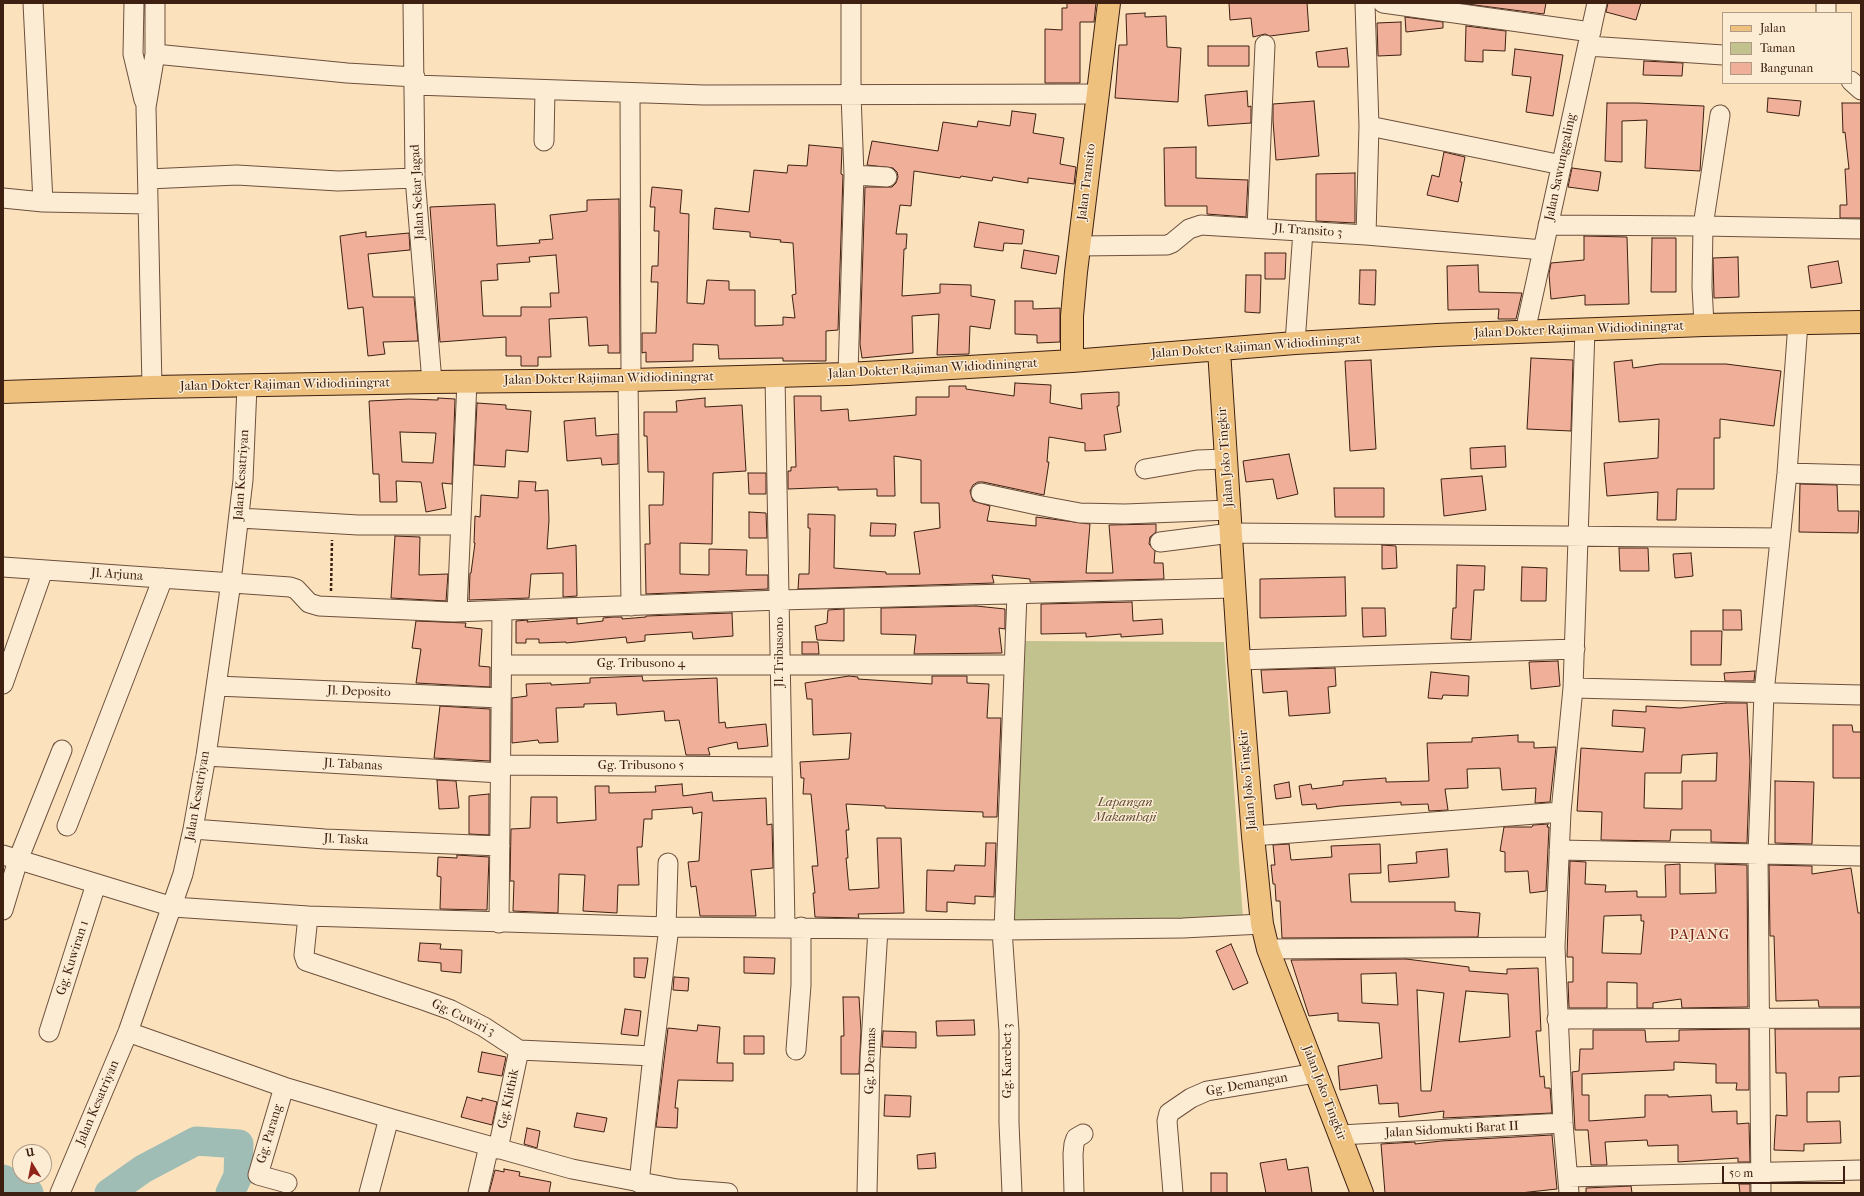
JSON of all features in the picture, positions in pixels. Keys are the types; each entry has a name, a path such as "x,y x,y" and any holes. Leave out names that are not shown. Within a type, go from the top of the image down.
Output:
{"main road":[{"name":"Jalan Transito","path":"1072,361 1073,299 1109,3"},
{"name":"Jalan Dokter Rajiman Widiodiningrat","path":"3,392 152,387 467,381 629,380 848,374 1072,361 1296,343 1437,335 1704,325 1861,322"},
{"name":"Jalan Joko Tingkir","path":"1219,350 1230,510 1233,588 1253,836 1262,924 1268,948 1362,1193"}],"street":[{"path":"33,3 43,202"},
{"path":"134,3 133,54 146,107"},
{"path":"152,387 146,107 155,54 155,3"},
{"name":"Jalan Sekar Jagad","path":"413,3 416,178 432,382"},
{"path":"848,374 854,175 851,94 851,3"},
{"path":"1365,3 1369,126 1366,235"},
{"path":"1383,3 1590,39 1722,55"},
{"name":"Jalan Sawunggaling","path":"1525,332 1597,3"},
{"path":"1257,228 1265,45"},
{"path":"155,54 415,81 544,90 704,95 1098,94"},
{"path":"1852,82 1861,90"},
{"path":"544,90 544,141"},
{"path":"630,93 629,380 631,606"},
{"path":"1704,325 1702,287 1703,226 1720,115"},
{"path":"1369,126 1562,165"},
{"path":"148,179 237,175 338,181 416,178"},
{"path":"854,175 887,177"},
{"path":"3,198 43,202 148,204"},
{"name":"Jl. Transito 3","path":"1079,246 1167,245 1172,243 1189,229 1201,225 1366,235 1543,250"},
{"path":"1548,225 1861,229"},
{"path":"1296,343 1303,231"},
{"path":"1761,1193 1758,854 1764,693 1786,473 1798,323"},
{"path":"1585,330 1575,648 1573,688 1558,850 1555,947 1557,1019 1563,1124 1569,1185 1761,1173 1861,1170"},
{"name":"Jl. Tribusono","path":"775,376 782,767 800,1004 796,1050"},
{"path":"457,612 467,381"},
{"name":"Jalan Kesatriyan","path":"62,1190 128,1032 173,907 183,874 193,829 206,756 240,518 248,386"},
{"path":"1145,469 1197,460 1226,458"},
{"path":"1786,473 1861,475"},
{"path":"981,493 1080,513 1125,514 1230,510"},
{"path":"240,518 332,523 460,525"},
{"path":"1160,542 1231,533 1780,538"},
{"name":"Jl. Arjuna","path":"3,567 293,587 309,603 330,607 457,612 502,612 780,600 1233,588"},
{"path":"3,684 43,570"},
{"path":"67,826 163,578"},
{"name":"Gg. Karebet 3","path":"1012,1193 1008,1108 1009,1031 1003,930 1017,594"},
{"path":"498,923 502,612"},
{"path":"1239,660 1575,648"},
{"name":"Gg. Tribusono 4","path":"502,665 1014,665"},
{"name":"Jl. Deposito","path":"216,686 502,698"},
{"path":"1573,688 1861,695"},
{"path":"3,910 10,858 62,750"},
{"name":"Jl. Tabanas","path":"206,756 501,769"},
{"name":"Gg. Tribusono 5","path":"501,769 782,767"},
{"path":"1253,836 1561,812"},
{"name":"Jl. Taska","path":"193,829 325,839 500,846"},
{"path":"1558,850 1861,856"},
{"path":"10,858 173,907 308,916 667,927 878,929 1003,930 1183,928 1262,924"},
{"path":"639,1183 667,927 668,863"},
{"name":"Gg. Kuwiran 1","path":"49,1032 96,884"},
{"name":"Gg. Cuwiri 3","path":"308,916 304,955 306,961 451,1010 484,1027 519,1050"},
{"name":"Gg. Denmas","path":"867,1193 870,1059 878,929"},
{"path":"1268,948 1555,947"},
{"path":"1557,1019 1760,1017 1861,1018"},
{"path":"128,1032 284,1087 572,1169 639,1183 660,1190 728,1193"},
{"path":"519,1050 652,1063"},
{"name":"Gg. Klithik","path":"478,1193 494,1148 519,1050"},
{"name":"Gg. Demangan","path":"1173,1193 1167,1121 1169,1113 1191,1098 1208,1091 1316,1072"},
{"name":"Gg. Parang","path":"284,1087 258,1175 287,1183"},
{"path":"369,1193 389,1118"},
{"name":"Jalan Sidomukti Barat II","path":"1340,1135 1563,1124"},
{"path":"1074,1193 1074,1144 1076,1138 1084,1134"}],"path":[{"path":"330,607 332,523"}],"green space":[{"name":"Lapangan Makamhaji","path":"1020,641 1224,642 1243,919 1010,923"}],"building":[{"path":"1067,3 1096,3 1094,22 1080,22 1080,83 1045,83 1045,29 1062,30 1062,8 1067,8"},
{"path":"1229,3 1307,3 1309,31 1270,36 1265,34 1253,37 1251,18 1230,20"},
{"path":"1546,3 1544,14 1467,4"},
{"path":"1608,3 1641,3 1636,20 1606,12"},
{"path":"1145,13 1145,17 1166,16 1167,47 1181,48 1178,102 1115,98 1119,45 1127,45 1126,14"},
{"path":"1405,17 1443,22 1443,28 1406,32"},
{"path":"1401,22 1401,55 1378,56 1377,23"},
{"path":"1466,26 1506,31 1505,51 1483,50 1483,62 1465,61"},
{"path":"1208,46 1249,46 1249,66 1208,66"},
{"path":"1347,48 1349,67 1318,67 1316,52"},
{"path":"1515,49 1563,55 1553,116 1526,112 1531,77 1512,75"},
{"path":"1644,61 1683,63 1682,76 1643,75"},
{"path":"1247,91 1248,107 1251,106 1251,123 1208,126 1205,95"},
{"path":"1768,98 1801,101 1799,116 1767,112"},
{"path":"1314,101 1319,156 1276,160 1273,104"},
{"path":"1607,103 1704,106 1700,171 1645,168 1647,120 1622,121 1622,162 1605,161"},
{"path":"1842,103 1861,103 1861,218 1840,218 1840,205 1847,205 1845,169 1849,169 1845,132 1843,133"},
{"path":"1012,111 1036,114 1033,133 1064,138 1060,164 1076,167 1074,184 1028,178 1028,183 993,177 992,181 914,171 911,206 900,205 896,234 907,234 906,249 904,249 902,296 940,293 940,284 971,285 971,296 995,300 990,329 970,326 969,354 937,355 939,314 912,316 913,353 862,358 860,344 865,187 892,187 896,183 898,177 897,172 893,168 867,165 872,141 938,151 943,122 977,127 978,121 1010,126"},
{"path":"809,145 842,148 841,174 843,175 838,330 826,331 826,361 783,361 783,358 719,359 718,345 693,344 693,361 646,362 646,352 642,353 642,333 656,333 658,282 651,282 652,266 658,266 659,231 654,231 655,207 650,207 652,187 682,190 680,213 689,214 687,303 704,304 707,280 729,281 729,290 755,290 755,326 783,325 783,317 795,318 792,295 796,294 793,243 780,242 781,240 750,237 750,232 713,229 715,208 749,212 754,170 787,173 788,165 807,166"},
{"path":"1196,147 1196,178 1248,180 1246,217 1207,214 1207,206 1165,206 1164,148"},
{"path":"1444,152 1465,157 1458,202 1427,195 1432,175 1439,177"},
{"path":"1572,168 1601,172 1598,191 1568,187"},
{"path":"1355,173 1355,223 1316,221 1316,174"},
{"path":"619,199 620,353 608,353 608,345 589,346 587,317 549,319 551,357 538,357 538,366 521,366 521,356 506,356 506,337 440,342 430,207 495,204 497,246 540,243 539,240 553,239 550,215 587,211 587,200","holes":["556,255 559,293 550,293 551,307 521,307 521,316 483,316 481,281 498,280 497,264 530,262 529,257"]},
{"path":"979,222 1024,230 1022,244 1004,243 1003,251 974,247"},
{"path":"366,232 366,237 409,233 410,250 368,254 373,297 414,297 418,341 383,342 385,354 368,356 363,307 348,309 340,236"},
{"path":"1584,236 1627,237 1629,304 1585,305 1585,295 1551,299 1549,274 1551,263 1584,260"},
{"path":"1652,238 1676,238 1676,292 1651,292"},
{"path":"1024,250 1059,256 1056,274 1021,268"},
{"path":"1265,253 1286,253 1285,279 1265,279"},
{"path":"1738,257 1739,297 1714,298 1713,258"},
{"path":"1838,261 1842,283 1811,288 1808,266"},
{"path":"1478,265 1479,292 1522,293 1516,319 1498,319 1499,309 1448,310 1447,266"},
{"path":"1360,270 1376,270 1375,305 1359,304"},
{"path":"1246,275 1261,275 1260,313 1245,312"},
{"path":"1015,301 1033,301 1033,309 1060,308 1060,342 1037,343 1037,335 1015,334"},
{"path":"1531,358 1573,360 1571,431 1527,429"},
{"path":"1371,360 1376,449 1350,451 1345,361"},
{"path":"1632,360 1633,368 1660,364 1726,364 1781,371 1774,426 1720,419 1720,438 1714,438 1714,489 1677,489 1676,520 1657,520 1658,492 1607,496 1604,463 1658,458 1659,419 1619,422 1614,362"},
{"path":"1015,383 1051,385 1050,403 1082,409 1081,394 1119,392 1119,406 1117,406 1121,432 1104,435 1106,450 1085,451 1085,443 1049,437 1047,462 1049,462 1044,495 983,482 978,482 973,485 970,491 973,501 990,506 987,521 1036,526 1036,517 1090,524 1086,573 1113,573 1109,525 1156,524 1156,532 1150,537 1149,544 1155,551 1154,563 1163,563 1164,579 1030,582 1030,579 992,575 994,583 798,589 799,574 809,574 810,528 808,528 808,514 835,515 834,568 886,572 886,574 920,574 914,532 940,528 939,503 921,503 921,460 894,456 895,496 877,496 877,489 838,490 838,487 788,489 788,471 791,471 791,467 796,467 794,396 821,396 821,411 848,409 849,421 916,415 916,397 949,397 949,386 966,386 966,389 1014,396"},
{"path":"438,398 455,399 452,484 442,483 446,508 426,512 421,482 396,481 397,502 380,502 379,474 373,474 369,401 409,399 438,400","holes":["400,432 436,433 433,463 402,462"]},
{"path":"705,398 705,407 742,405 746,471 713,473 712,544 680,543 680,574 709,575 709,549 747,550 746,575 768,575 768,589 646,594 645,544 650,544 649,505 663,505 664,472 648,472 647,436 644,436 644,412 677,412 676,401"},
{"path":"477,403 506,405 506,409 531,411 528,452 506,450 505,467 474,465"},
{"path":"595,418 596,436 618,434 618,464 602,465 601,458 567,461 564,421"},
{"path":"1505,446 1506,467 1471,469 1470,448"},
{"path":"1289,454 1298,494 1277,499 1273,479 1246,482 1243,461"},
{"path":"748,473 766,473 766,494 749,494"},
{"path":"1482,476 1486,510 1444,516 1441,479"},
{"path":"519,481 536,482 535,491 548,490 549,520 547,549 576,545 577,596 563,597 563,573 531,574 529,598 469,600 470,573 475,543 475,516 480,517 481,495 518,498"},
{"path":"1800,484 1837,485 1838,511 1859,511 1858,533 1799,532"},
{"path":"1334,488 1384,488 1384,517 1335,517"},
{"path":"749,512 766,513 767,538 749,538"},
{"path":"871,523 896,524 895,536 870,536"},
{"path":"395,536 420,537 419,575 448,574 446,601 391,598"},
{"path":"1382,545 1396,546 1397,568 1382,569"},
{"path":"1619,548 1648,548 1649,571 1620,571"},
{"path":"1691,553 1693,576 1675,578 1673,554"},
{"path":"1457,565 1485,566 1484,590 1474,590 1471,640 1451,639 1453,608 1456,608"},
{"path":"1522,567 1547,568 1546,601 1521,601"},
{"path":"1345,577 1346,616 1260,618 1260,579"},
{"path":"1132,602 1133,621 1162,619 1163,634 1121,637 1121,634 1086,637 1086,633 1041,634 1041,604"},
{"path":"976,606 1005,609 1005,629 999,628 1002,653 914,654 916,635 881,634 881,608"},
{"path":"1362,608 1385,608 1386,636 1363,637"},
{"path":"844,609 844,641 817,640 815,626 827,623 828,610"},
{"path":"1723,610 1741,610 1742,630 1723,630"},
{"path":"732,613 733,636 693,639 692,632 645,635 645,641 627,643 626,637 566,643 539,643 539,639 526,639 526,643 516,643 516,621 528,620 527,622 577,618 577,624 603,621 603,618 613,617 622,617 622,619 646,616"},
{"path":"416,621 466,623 465,627 482,629 479,666 490,667 490,687 416,683 421,649 412,648"},
{"path":"1691,631 1722,631 1721,665 1691,665"},
{"path":"802,642 818,642 819,654 802,654"},
{"path":"1558,661 1560,686 1531,689 1529,662"},
{"path":"1335,668 1336,686 1328,687 1330,713 1289,716 1287,691 1263,693 1261,670"},
{"path":"1755,671 1754,681 1725,681 1724,673"},
{"path":"1431,672 1469,676 1468,696 1443,695 1442,699 1428,698"},
{"path":"642,676 643,681 717,678 719,723 725,722 726,728 766,724 768,746 738,749 737,742 708,748 710,755 686,755 679,720 665,721 664,711 617,715 616,703 584,704 584,707 556,708 558,742 539,743 538,740 512,743 512,698 527,696 526,684 551,683 551,685 590,683 590,678"},
{"path":"849,676 858,677 858,679 932,684 932,676 967,676 967,683 989,684 987,718 1001,718 997,817 983,817 983,812 885,808 885,806 846,804 849,830 846,830 848,858 846,858 849,890 879,888 877,838 901,838 904,913 858,914 859,918 815,917 813,893 815,893 812,866 818,866 816,844 811,794 803,794 804,778 801,778 800,762 849,759 851,733 813,735 812,699 807,699 805,683"},
{"path":"1726,703 1747,703 1750,761 1747,843 1711,842 1711,830 1671,830 1670,841 1601,840 1602,812 1577,811 1581,748 1643,752 1645,728 1612,726 1613,710 1646,712 1646,706 1680,708","holes":["1717,753 1716,781 1682,781 1682,809 1644,808 1645,773 1681,773 1682,755"]},
{"path":"440,706 490,709 490,761 434,758"},
{"path":"1833,725 1852,725 1853,732 1861,732 1861,778 1833,778"},
{"path":"1518,735 1518,742 1534,742 1534,748 1556,747 1550,802 1535,803 1536,788 1502,790 1500,768 1467,769 1468,788 1445,789 1448,810 1429,811 1428,804 1401,805 1401,802 1317,809 1316,804 1302,805 1299,786 1311,784 1312,789 1343,785 1343,781 1386,778 1386,782 1429,781 1427,743 1472,742 1472,738"},
{"path":"437,780 456,781 459,808 439,809"},
{"path":"1775,781 1814,782 1812,844 1775,843"},
{"path":"1289,782 1291,797 1276,799 1274,785"},
{"path":"682,784 683,796 712,792 713,801 766,798 767,825 772,824 773,868 751,870 756,916 700,916 696,886 691,887 688,862 699,861 702,812 693,814 692,807 652,810 652,819 644,819 642,847 637,847 639,885 618,885 617,913 583,911 585,875 559,874 558,913 513,911 514,881 510,881 511,829 530,828 531,797 557,797 557,823 596,820 595,786 609,786 609,793 656,792 655,786"},
{"path":"489,794 489,835 469,834 469,796"},
{"path":"1548,824 1546,891 1530,893 1528,871 1505,872 1505,852 1500,851 1504,827 1532,827 1533,825"},
{"path":"986,843 996,843 994,897 975,896 975,904 947,902 947,912 926,911 927,870 954,871 955,865 985,866"},
{"path":"1289,844 1291,860 1332,857 1331,846 1380,844 1381,873 1349,874 1351,902 1455,902 1455,911 1480,913 1478,937 1282,938 1280,901 1276,901 1275,884 1273,884 1271,865 1275,865 1273,845"},
{"path":"1447,849 1449,877 1389,882 1388,865 1417,863 1416,852"},
{"path":"457,855 489,857 487,910 440,909 441,877 437,876 438,857 457,858"},
{"path":"1570,861 1586,862 1585,884 1606,885 1605,892 1637,891 1637,897 1666,897 1665,865 1680,864 1680,894 1716,893 1715,864 1747,865 1748,1007 1682,1008 1681,999 1653,1003 1653,1008 1637,1008 1637,983 1607,982 1607,1008 1569,1008 1568,982 1573,982 1573,957 1567,957","holes":["1641,915 1641,921 1644,921 1641,954 1602,953 1604,916"]},
{"path":"1769,865 1812,866 1812,874 1851,868 1858,913 1861,913 1861,1007 1819,1007 1818,1000 1776,1001 1774,936 1770,936"},
{"path":"420,943 441,944 440,949 462,950 461,973 441,971 441,963 418,961"},
{"path":"1231,944 1248,983 1233,990 1216,951"},
{"path":"744,957 775,958 774,974 744,973"},
{"path":"634,958 648,958 645,978 634,977"},
{"path":"1406,959 1469,967 1469,971 1507,974 1507,969 1538,968 1541,1031 1536,1031 1540,1077 1544,1076 1545,1088 1550,1088 1552,1113 1443,1118 1444,1111 1399,1117 1398,1103 1379,1104 1377,1085 1340,1090 1338,1066 1382,1058 1379,1023 1338,1021 1338,1013 1309,1016 1291,960","holes":["1396,973 1398,1005 1362,1003 1361,974","1417,990 1444,993 1431,1091 1421,1091","1466,991 1508,994 1510,1037 1459,1042"]},
{"path":"674,977 689,978 688,991 673,990"},
{"path":"843,997 859,997 861,1031 859,1074 841,1074 841,1036 844,1036"},
{"path":"625,1009 641,1011 638,1036 621,1034"},
{"path":"974,1020 975,1035 937,1036 936,1021"},
{"path":"698,1025 720,1027 717,1063 733,1063 733,1081 678,1080 675,1108 678,1108 677,1128 656,1127 668,1028 697,1031"},
{"path":"1749,1029 1749,1090 1736,1090 1737,1083 1716,1083 1716,1064 1674,1062 1674,1070 1582,1074 1582,1095 1589,1095 1589,1121 1645,1117 1645,1095 1668,1095 1668,1097 1711,1095 1712,1112 1737,1111 1737,1124 1749,1123 1750,1162 1738,1162 1738,1158 1678,1162 1678,1145 1648,1146 1647,1140 1605,1142 1607,1165 1591,1165 1588,1130 1575,1130 1572,1072 1579,1071 1580,1049 1593,1049 1593,1030 1645,1030 1646,1042 1679,1041 1679,1030"},
{"path":"1775,1029 1861,1029 1861,1076 1839,1077 1839,1092 1807,1092 1807,1122 1840,1121 1841,1143 1804,1144 1804,1151 1774,1150 1776,1115 1787,1116 1786,1073 1776,1073"},
{"path":"883,1031 916,1032 916,1048 882,1047"},
{"path":"744,1036 764,1036 764,1054 744,1054"},
{"path":"482,1052 506,1057 502,1076 478,1072"},
{"path":"885,1095 911,1096 910,1117 884,1116"},
{"path":"467,1097 482,1101 482,1098 497,1102 492,1125 461,1117"},
{"path":"577,1113 607,1118 604,1132 574,1127"},
{"path":"527,1128 540,1131 537,1148 524,1144"},
{"path":"1552,1135 1557,1189 1520,1193 1385,1193 1381,1144 1415,1142 1415,1144 1441,1141"},
{"path":"935,1153 936,1168 918,1169 917,1155"},
{"path":"1286,1159 1288,1170 1308,1167 1312,1193 1266,1193 1260,1163"},
{"path":"504,1169 520,1172 519,1176 551,1182 549,1193 489,1193 495,1170 504,1172"},
{"path":"1211,1173 1227,1173 1227,1193 1211,1193"},
{"path":"1739,1184 1750,1184 1750,1193 1740,1193"},
{"path":"1631,1186 1632,1193 1586,1193 1586,1188"}],"waterway":[{"path":"109,1193 143,1169 196,1141 239,1144 238,1176 230,1193"},
{"path":"3,1179 29,1193"}],"district":[{"name":"PAJANG","path":"1700,935"}]}
